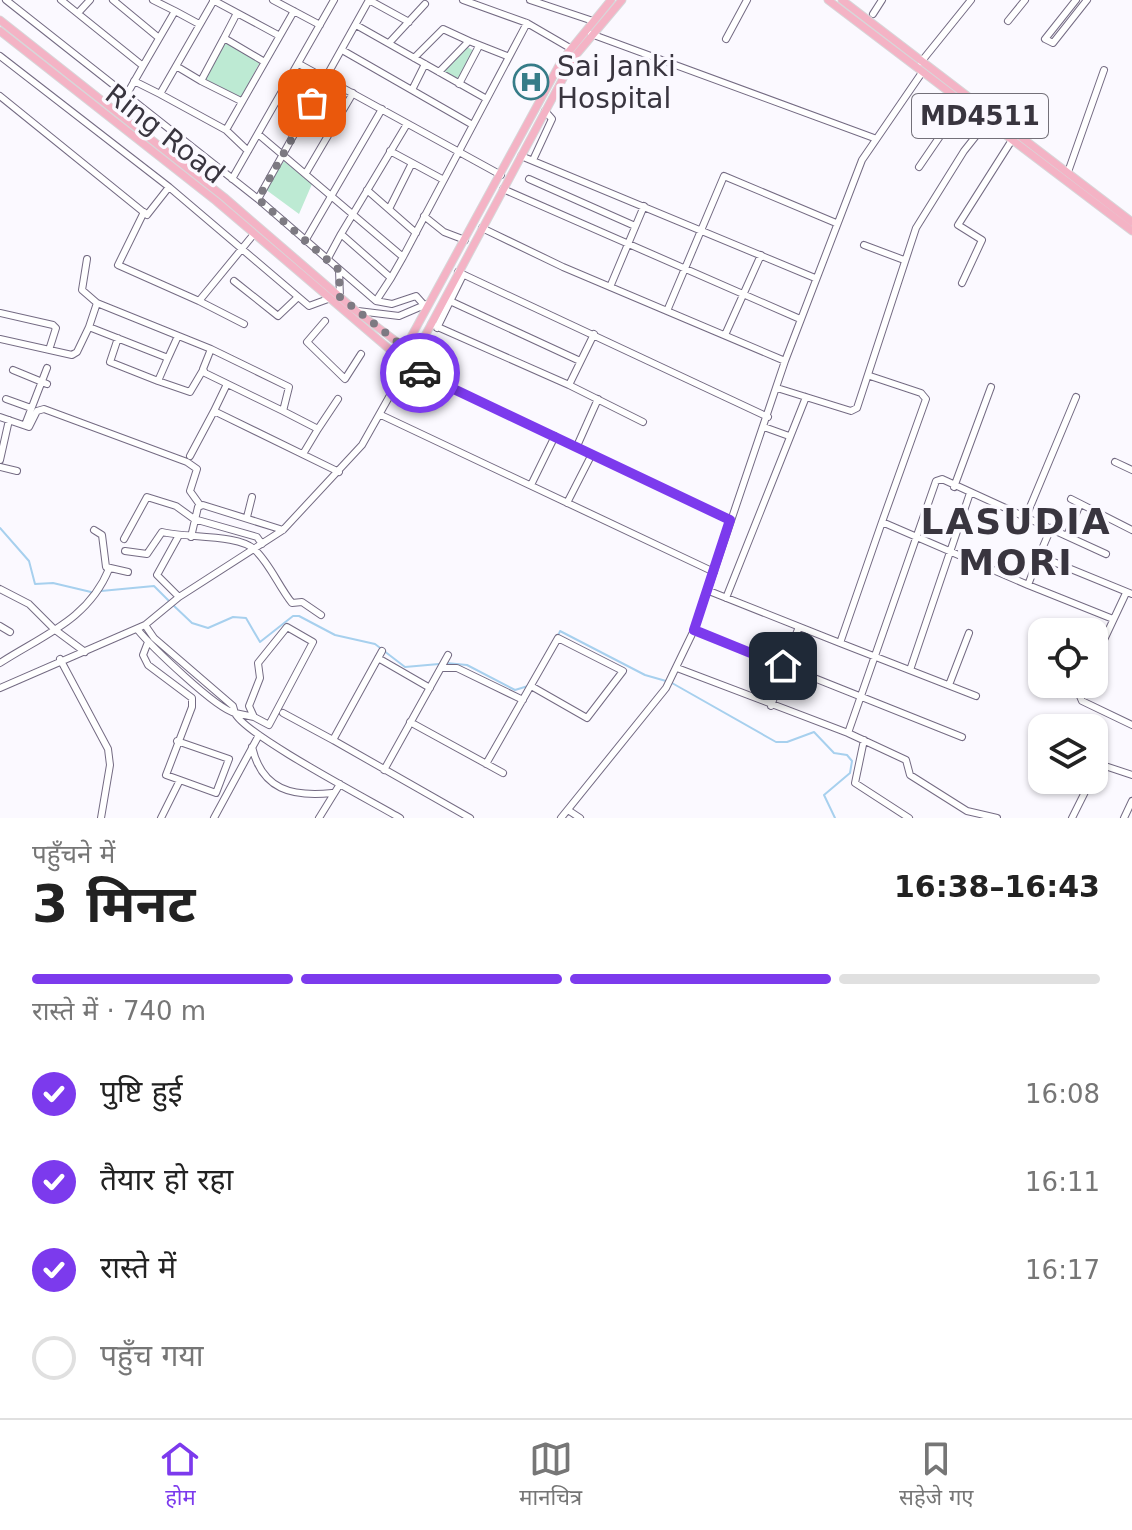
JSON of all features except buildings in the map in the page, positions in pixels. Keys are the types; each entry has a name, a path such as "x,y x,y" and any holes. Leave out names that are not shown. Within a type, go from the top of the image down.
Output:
{"main road":[{"path":"407,356 428,303 570,48 611,0"},
{"path":"407,356 434,326 482,228 575,56 622,0"},
{"name":"MD4511","path":"828,0 921,74 1132,231"},
{"name":"MD4511","path":"842,0 1132,222"},
{"name":"Ring Road","path":"0,20 224,197 407,356"},
{"name":"Ring Road","path":"0,31 254,234 395,354 407,356"}],"street":[{"path":"6,0 258,199 376,301 392,304 416,296 428,303"},
{"path":"61,0 143,66"},
{"path":"78,13 90,0"},
{"path":"113,0 123,3 159,38"},
{"path":"153,0 199,24"},
{"path":"160,94 214,0 278,35"},
{"path":"273,0 320,25"},
{"path":"232,179 334,0"},
{"path":"258,199 369,0 409,22"},
{"path":"463,0 527,23 570,48"},
{"path":"530,0 593,21"},
{"path":"726,39 747,0"},
{"path":"873,14 882,0"},
{"path":"921,62 971,0"},
{"path":"1008,21 1025,0"},
{"path":"1076,0 1045,39 1053,43 1087,0"},
{"path":"389,43 425,4"},
{"path":"127,94 175,11"},
{"path":"226,130 294,11"},
{"path":"201,81 237,13"},
{"path":"376,301 403,257 527,23"},
{"path":"356,25 485,98"},
{"path":"414,58 443,29 507,56"},
{"path":"584,31 874,138"},
{"path":"224,38 263,61"},
{"path":"439,72 469,41"},
{"path":"459,84 479,46"},
{"path":"342,50 471,124"},
{"path":"0,56 169,187 309,306 328,299"},
{"path":"299,64 501,175"},
{"path":"412,90 425,64"},
{"path":"176,66 241,101"},
{"path":"1068,172 1104,70"},
{"path":"561,818 666,688 675,671 709,591 730,520 836,223 874,138 921,74"},
{"path":"134,81 226,130 248,151"},
{"path":"306,173 353,93"},
{"path":"0,96 147,215 169,187"},
{"path":"919,167 962,104"},
{"path":"305,241 382,109"},
{"path":"533,160 552,119 545,111"},
{"path":"777,388 854,411 870,376 904,260 921,218 987,122"},
{"path":"327,260 407,124"},
{"path":"258,134 403,257"},
{"path":"962,283 982,240 958,225 1012,140"},
{"path":"390,151 442,179"},
{"path":"521,156 815,278"},
{"path":"389,209 412,163"},
{"path":"667,311 724,176 836,223"},
{"path":"529,179 635,226"},
{"path":"503,189 800,319"},
{"path":"367,190 416,233"},
{"path":"610,287 644,206"},
{"path":"144,212 118,265 244,324"},
{"path":"424,216 444,232 465,240"},
{"path":"482,228 610,287 785,361"},
{"path":"199,301 254,234"},
{"path":"341,234 391,278"},
{"path":"864,245 904,260"},
{"path":"725,335 761,255"},
{"path":"87,259 82,290 97,303 211,349 289,387 291,390 283,411"},
{"path":"339,270 340,297"},
{"path":"643,422 569,385 434,326 450,301 460,274 768,417"},
{"path":"234,281 278,316 298,297"},
{"path":"450,301 580,361"},
{"path":"0,339 76,354 97,303"},
{"path":"355,310 399,316 428,303"},
{"path":"0,313 53,325 56,328 49,350"},
{"path":"325,321 307,342 345,379 361,354"},
{"path":"89,327 168,358"},
{"path":"569,385 594,334"},
{"path":"158,381 178,336"},
{"path":"118,338 110,362 190,392 211,349"},
{"path":"1,686 145,625 178,597 283,530 339,472 381,415 407,356 555,436 730,520"},
{"path":"25,425 44,383 47,368"},
{"path":"203,369 318,429"},
{"path":"13,370 44,383"},
{"path":"840,643 926,399 921,393 870,376"},
{"path":"190,456 227,384"},
{"path":"954,487 991,387"},
{"path":"726,598 806,397"},
{"path":"1025,519 1076,397"},
{"path":"6,399 31,408"},
{"path":"303,454 338,399"},
{"path":"577,446 598,399"},
{"path":"0,417 29,427 37,411 44,409 187,462 197,469 190,491 200,505 283,530"},
{"path":"214,411 339,472"},
{"path":"381,415 714,572"},
{"path":"0,460 9,420"},
{"path":"764,427 789,436"},
{"path":"531,485 555,436"},
{"path":"567,503 592,454"},
{"path":"1115,462 1132,470"},
{"path":"0,467 17,471"},
{"path":"848,733 936,481 942,479 1106,554"},
{"path":"910,670 970,493"},
{"path":"124,539 147,497 176,506 194,519 257,537 262,544"},
{"path":"247,517 252,497"},
{"path":"1071,499 1132,530"},
{"path":"1067,536 1080,504"},
{"path":"191,537 200,505"},
{"path":"882,522 1113,619"},
{"path":"1028,585 1051,528"},
{"path":"94,530 102,535 102,561 109,569 128,572"},
{"path":"125,551 147,554 162,532 178,537 236,542 255,550 292,603 302,602 321,615"},
{"path":"178,537 157,575 178,597"},
{"path":"1039,556 1129,593 1108,630"},
{"path":"0,663 57,632 98,592 109,569"},
{"path":"0,589 29,604 57,632 85,652"},
{"path":"709,591 976,696"},
{"path":"145,625 154,638 233,706 236,718 259,735 400,818"},
{"path":"0,626 10,632 0,634"},
{"path":"137,629 227,712 254,717 269,725 313,642 287,627 258,663 260,678 249,706 254,717"},
{"path":"771,706 799,627"},
{"path":"694,630 960,736"},
{"path":"949,685 969,633"},
{"path":"486,764 560,634 623,671 587,718 531,686"},
{"path":"148,642 143,655 148,665 192,698"},
{"path":"333,740 382,651"},
{"path":"378,658 430,688"},
{"path":"60,659 108,749 110,765 101,818"},
{"path":"384,770 444,662 523,700"},
{"path":"675,671 864,740 906,760 910,775 939,795 967,811 997,818"},
{"path":"177,741 229,759 216,793 166,775 177,741 192,707 192,698 200,689"},
{"path":"1081,698 1132,725"},
{"path":"283,713 470,818"},
{"path":"410,722 503,773"},
{"path":"214,818 259,735"},
{"path":"864,740 855,783 909,818"},
{"path":"252,747 257,767 268,780 295,793 332,793"},
{"path":"1108,765 1132,775"},
{"path":"161,818 180,780"},
{"path":"319,818 340,784"},
{"path":"1072,818 1084,794"},
{"path":"1124,818 1132,801"},
{"path":"568,810 580,818"}],"green space":[{"path":"225,42 260,62 241,98 205,80"},
{"path":"466,46 474,51 457,82 441,72"},
{"path":"284,161 312,184 299,214 265,189"}],"waterway":[{"path":"0,528 29,561 35,584 53,583 91,592"},
{"path":"101,591 154,586 169,601"},
{"path":"173,605 192,623 208,628 233,617 246,618 260,642 293,616 299,616 335,635 375,644 405,667 439,664"},
{"path":"558,636 560,631 645,675 666,681"},
{"path":"446,663 467,665 515,690 528,686"},
{"path":"672,683 776,742 787,742 814,732 834,753 847,755 852,761 850,773 824,795 835,818"}],"way so far":[{"path":"312,103 258,199 339,270 340,297 398,346 405,348 403,365 420,373"}],"place":[{"name":"Sai Janki Hospital","path":"531,82"}],"district":[{"name":"LASUDIA MORI","path":"1016,542"}],"route":[{"path":"420,373 730,520 694,630 783,666"}]}
